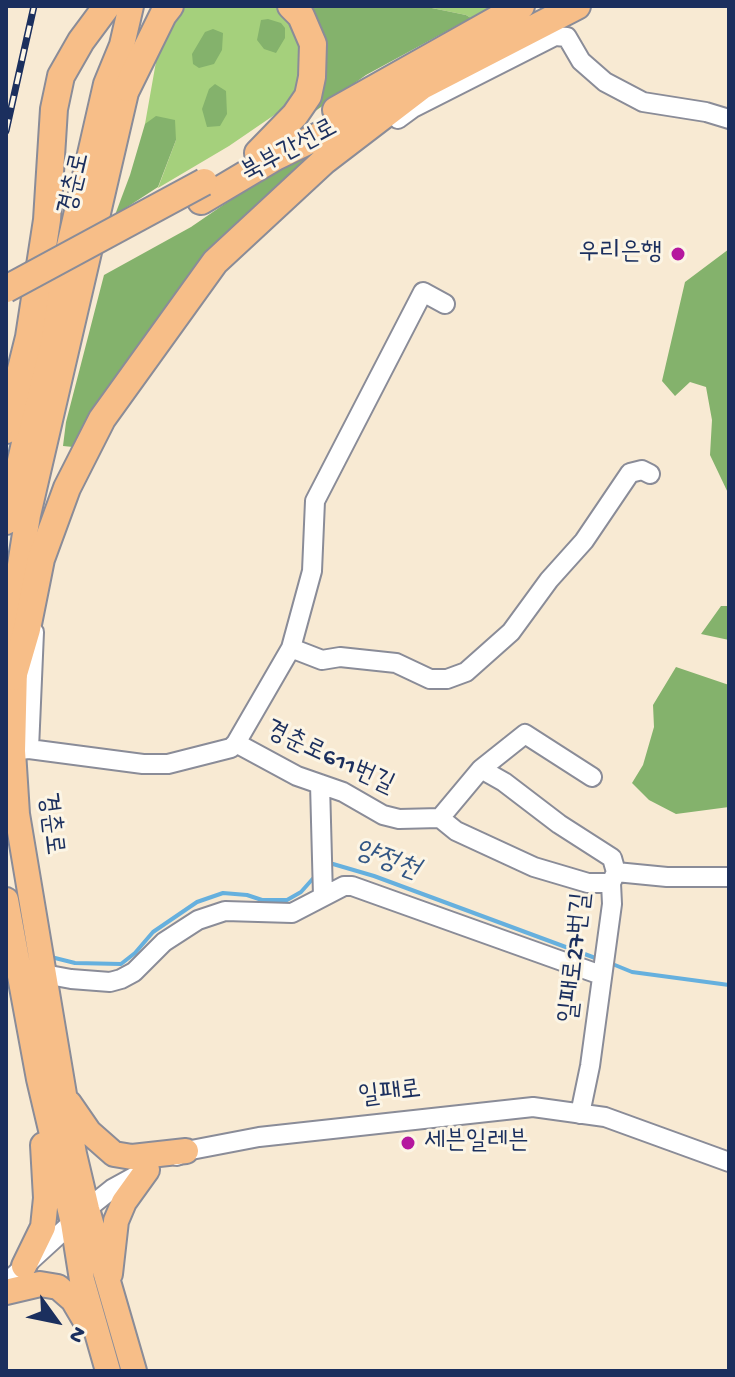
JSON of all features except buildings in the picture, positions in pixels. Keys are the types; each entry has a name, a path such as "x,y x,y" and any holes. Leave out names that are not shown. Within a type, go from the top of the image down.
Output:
{"highway":[{"path":"6,430 29,337 47,220 54,109 61,76 81,41 107,6"},
{"path":"127,88 170,6"},
{"path":"258,153 295,115 308,96 313,44 301,16 291,6"},
{"name":"북부간선로","path":"6,304 203,192 258,153 521,6"},
{"name":"북부간선로","path":"6,289 422,86 577,6"},
{"path":"13,677 27,629 41,559 67,488 102,419 215,262 324,161 422,86"}],"main road":[{"name":"경춘로","path":"6,522 106,84 122,45 131,6"},
{"name":"경춘로","path":"108,1371 82,1280 80,1216 64,1095 17,814 21,750 13,677 17,584 28,515 127,88 122,45"},
{"name":"경춘로","path":"7,910 39,1079 80,1216 108,1288 134,1371"},
{"path":"24,1266 43,1227 46,1198 39,1079"},
{"path":"64,1095 89,1132 114,1154 132,1157 186,1151"},
{"path":"108,1288 116,1221 124,1202 147,1170"},
{"path":"6,1292 40,1284 58,1287 73,1300 99,1345"}],"street":[{"path":"21,750 34,629 46,572 68,504 111,424 219,274 327,170 413,108 555,36 567,37 581,61 605,82 643,102 706,112 729,119"},
{"path":"236,743 291,648 312,571 315,501 423,292 445,304"},
{"path":"291,648 322,660 340,657 396,663 430,679 447,679 466,672 511,632 549,580 584,541 630,473 642,470 650,474"},
{"path":"481,769 612,858 614,878 588,883 534,867 456,831 440,818 481,769 525,734 592,777"},
{"name":"경춘로611번길","path":"21,750 168,764 231,748 236,743 297,776 343,792 383,815 399,819 440,818"},
{"path":"320,784 323,894"},
{"name":"일패로27번길","path":"580,1114 590,1066 614,878 729,877"},
{"path":"43,970 71,979 110,982 134,972 182,928 198,920 225,911 292,913 323,894 352,886 602,973"},
{"name":"일패로","path":"6,1283 112,1189 186,1151 259,1137 519,1107 605,1117 729,1162"}],"green space":[{"path":"178,6 285,6 303,41 298,90 286,107 229,146 158,188 176,140 145,124 157,56 167,22"},
{"path":"307,6 422,6 471,18 366,75 314,112 325,81 322,43"},
{"path":"422,6 497,6 471,18"},
{"path":"261,20 281,23 285,28 285,38 276,53 264,49 257,40"},
{"path":"213,29 223,33 222,50 214,64 199,68 193,64 192,54 205,32"},
{"path":"215,84 226,91 227,114 220,126 207,127 202,109 209,89"},
{"path":"156,116 175,120 176,140 158,187 115,215 145,124"},
{"path":"325,145 263,199 207,259 94,413 73,447 63,446 66,422 104,275 191,227 267,175"},
{"path":"729,249 729,495 710,455 712,420 706,387 690,382 675,396 662,381 685,282"},
{"path":"721,606 729,606 729,640 701,634"},
{"path":"676,667 729,685 729,807 676,814 649,800 632,783 643,765 654,727 653,705"}],"waterway":[{"name":"양정천","path":"328,867 333,864 374,876 598,959"},
{"name":"양정천","path":"51,957 75,963 121,964 153,932 197,902 223,893 262,900 287,900 301,892 317,874"},
{"name":"양정천","path":"610,963 632,972 729,985"}],"railway":[{"path":"6,131 34,6"}],"place":[{"name":"우리은행","path":"678,254"},
{"name":"세븐일레븐","path":"408,1143"}]}
